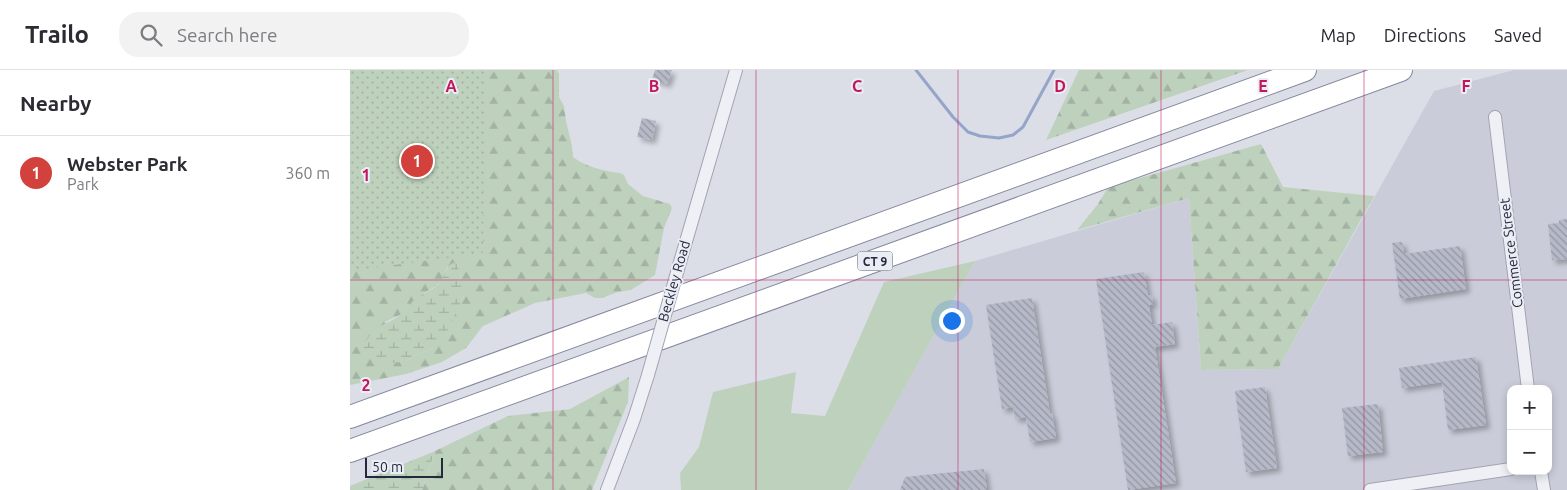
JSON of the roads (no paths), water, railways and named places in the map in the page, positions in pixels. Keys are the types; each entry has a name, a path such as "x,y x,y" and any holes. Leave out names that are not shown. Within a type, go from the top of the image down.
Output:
{"highway":[{"name":"CT 9","path":"350,417 1306,70"},
{"name":"CT 9","path":"350,451 1401,70"}],"street":[{"name":"Beckley Road","path":"607,490 634,419 648,374 736,70"},
{"name":"Commerce Street","path":"1495,117 1528,385"},
{"path":"1370,490 1507,470"},
{"path":"1542,475 1544,490"}],"waterway":[{"path":"916,70 953,117 968,132 980,136 999,138 1013,135 1023,127 1054,70"}],"place":[{"name":"Webster Park","path":"417,161"}]}
